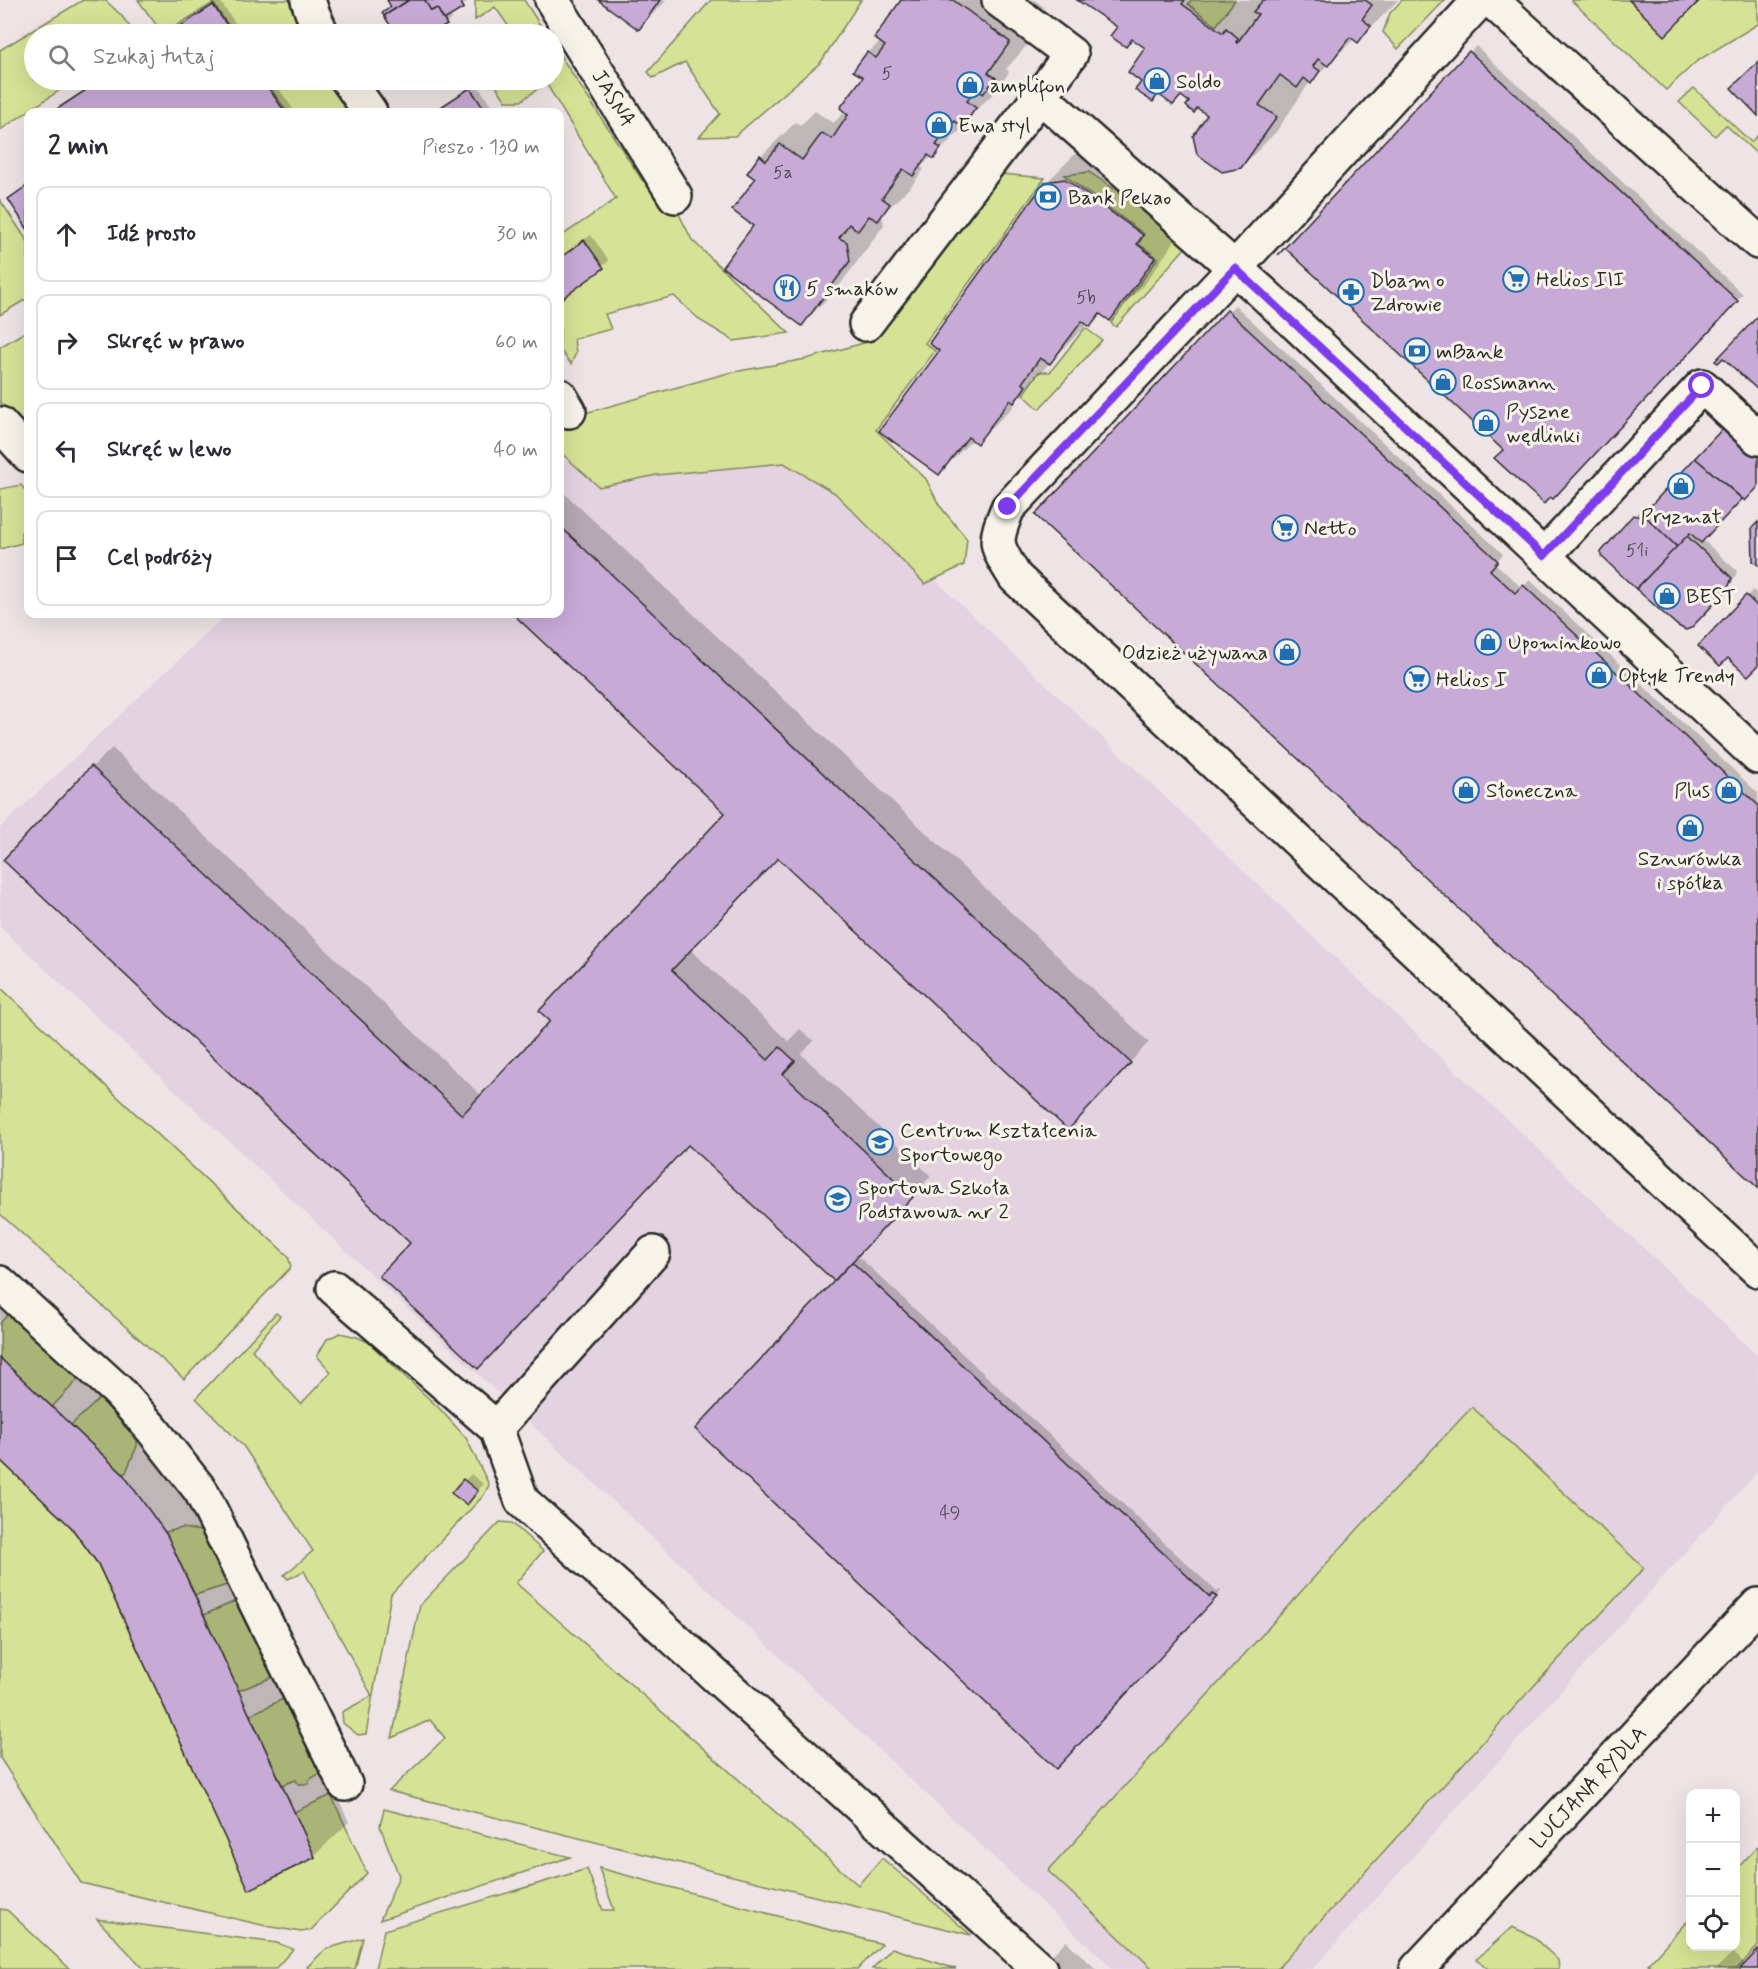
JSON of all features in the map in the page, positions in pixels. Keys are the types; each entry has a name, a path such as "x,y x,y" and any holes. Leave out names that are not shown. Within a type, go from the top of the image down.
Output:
{"street":[{"path":"308,0 317,24"},
{"name":"JASNA","path":"552,0 675,196"},
{"path":"866,324 1071,54 999,0"},
{"path":"1480,0 1235,268 1008,507 998,532 999,550 1015,577 1758,1270"},
{"path":"1491,0 1758,242"},
{"path":"355,90 367,108"},
{"path":"1040,96 1235,268 1758,757"},
{"path":"1544,556 1702,386 1758,438"},
{"path":"0,424 24,451"},
{"path":"496,1428 654,1253"},
{"path":"0,1283 118,1391 152,1429 201,1491 345,1784"},
{"path":"334,1288 496,1428 522,1501 1040,1969"},
{"name":"LUCJANA RYDLA","path":"1417,1969 1758,1605"}],"shaded area":[{"name":"Centrum Kształcenia Sportowego","path":"742,398 1758,1356 1758,1471 1313,1969 1113,1969 0,927 0,828 223,618 564,618 564,461"}],"green space":[{"path":"83,0 106,1 128,24 43,24"},
{"path":"138,0 296,0 304,24 227,24 213,3 179,24 156,24"},
{"path":"475,0 524,0 540,24 507,24 495,7 475,20"},
{"path":"711,0 861,0 821,62 735,136 699,137 720,114 685,62 653,78 648,72"},
{"path":"1191,0 1235,0 1216,26 1188,4"},
{"path":"1402,0 1445,0 1398,49 1383,32 1390,13"},
{"path":"1571,0 1629,0 1665,35 1700,0 1758,0 1758,24 1697,61 1666,90"},
{"path":"24,36 24,90 60,90 33,108 24,108 24,114 0,130 0,50"},
{"path":"564,61 642,180 674,204 692,240 789,333 734,341 701,321 674,296 605,314 611,329 574,339 576,353 571,364 564,355 564,234 616,199 564,113 564,108 561,108 550,90 564,90"},
{"path":"1694,88 1751,142 1758,135 1758,155 1726,125 1715,136 1679,102"},
{"path":"272,90 343,90 354,108 284,108"},
{"path":"499,90 536,90 521,101 506,101"},
{"path":"1089,172 1185,239 1185,248 1116,327 1111,323 1158,258 1139,244 1144,234 1064,175"},
{"path":"991,173 1045,178 925,343 935,351 876,430 926,479 939,505 967,539 964,565 925,584 835,493 784,463 657,475 599,487 564,456 564,419 728,373 806,359 867,342"},
{"path":"0,200 24,236 24,300 0,315"},
{"path":"1085,328 1102,340 1039,409 1023,394 1039,372 1050,372"},
{"path":"24,332 24,430 0,402 0,347"},
{"path":"21,485 24,489 22,543 0,549 0,489"},
{"path":"0,987 288,1256 291,1267 184,1379 0,1214"},
{"path":"15,1307 85,1372 52,1407 0,1358 0,1323"},
{"path":"276,1313 280,1316 252,1350 301,1404 331,1372 317,1356 327,1339 340,1333 357,1337 368,1342 440,1409 466,1438 489,1485 484,1495 391,1594 366,1734 358,1735 343,1723 342,1712 372,1696 304,1571 288,1579 284,1575 313,1551 244,1447 196,1398"},
{"path":"106,1393 137,1435 137,1446 123,1474 71,1425"},
{"path":"1472,1407 1644,1568 1277,1969 1153,1969 1048,1871 1366,1520"},
{"path":"0,1460 71,1527 98,1564 249,1889 315,1858 294,1812 331,1795 367,1873 311,1930 301,1932 266,1926 81,1883 0,1758"},
{"path":"500,1522 512,1523 543,1551 516,1583 858,1885 882,1858 971,1935 389,1791 445,1738 430,1720 392,1738 420,1605"},
{"path":"182,1528 208,1532 232,1581 227,1585 195,1595 165,1532"},
{"path":"240,1599 275,1676 238,1691 204,1615"},
{"path":"285,1698 321,1773 310,1779 308,1784 298,1784 296,1780 282,1785 250,1715"},
{"path":"384,1809 570,1857 380,1920 399,1876 380,1826"},
{"path":"1758,1846 1758,1946 1737,1969 1653,1969 1648,1964 1686,1922 1686,1951 1740,1951 1740,1866"},
{"path":"599,1868 882,1944 858,1969 375,1969 384,1930 587,1869 603,1910 614,1910"},
{"path":"0,1909 7,1910 70,1969 0,1969"},
{"path":"97,1919 277,1943 293,1949 275,1969 144,1969"},
{"path":"1512,1927 1532,1936 1558,1960 1559,1969 1488,1969 1477,1959"},
{"path":"363,1938 355,1969 310,1969 307,1967 326,1949"},
{"path":"892,1948 956,1969 872,1969"}],"building":[{"path":"387,0 409,0 384,16 382,13 391,7"},
{"path":"409,0 425,0 431,11 437,8 446,24 389,24 384,16"},
{"path":"425,0 459,0 464,8 444,20 437,8 431,11"},
{"path":"598,0 660,0 639,30"},
{"path":"901,0 953,0 1010,42 988,73 996,78 983,94 976,88 967,101 976,108 963,126 954,121 936,145 941,148 934,159 928,155 913,176 903,169 882,198 890,204 878,221 869,216 858,231 849,224 839,238 847,242 850,261 802,326 722,267 753,226 732,210 755,179 747,173 760,155 766,161 780,144 802,160 822,133 832,139 848,115 840,108 863,77 853,71 867,52 876,58 885,46 874,38"},
{"path":"1077,0 1185,0 1182,4 1223,33 1226,28 1238,38 1237,43 1258,14 1253,12 1263,0 1365,0 1372,5 1362,19 1371,26 1358,43 1350,37 1328,66 1318,59 1313,66 1320,71 1311,84 1304,78 1297,88 1280,75 1259,105 1277,117 1241,168 1222,172 1197,154 1193,136 1207,115 1197,108 1194,113 1186,106 1189,102 1181,96 1173,105 1158,94 1153,102 1135,90 1141,82 1128,72 1145,48 1132,39 1126,47 1110,36 1117,27"},
{"path":"1629,0 1700,0 1665,36"},
{"path":"213,5 226,24 184,24"},
{"name":"Helios III","path":"1469,51 1738,301 1553,499 1550,497 1544,504 1494,458 1503,450 1285,248 1278,255"},
{"path":"1758,62 1758,116 1731,88"},
{"path":"86,90 270,90 282,108 59,108"},
{"path":"467,90 471,90 483,108 439,108"},
{"path":"1065,179 1143,235 1137,244 1155,258 1110,321 1100,314 1090,327 1082,321 1050,364 1040,358 1022,383 1026,386 1014,403 1010,400 977,444 968,437 939,475 879,431 939,351 929,343 1045,182"},
{"path":"24,188 24,224 8,199"},
{"path":"584,240 604,268 564,297 564,255"},
{"name":"Helios I","path":"1227,310 1498,561 1490,570 1515,593 1523,585 1758,805 1758,1188 1035,515"},
{"path":"1758,316 1758,390 1723,358 1718,363 1715,361"},
{"path":"1728,423 1758,451 1758,487 1745,501 1695,458"},
{"path":"1695,458 1742,499 1701,543 1690,533 1677,547 1643,514"},
{"path":"1643,514 1677,547 1636,589 1601,556 1601,552 1633,515 1640,517"},
{"path":"1758,522 1758,565 1753,561 1752,528"},
{"path":"564,530 1131,1063 1068,1130 778,858 672,970 768,1060 780,1047 795,1061 783,1074 913,1197 834,1281 688,1145 478,1369 379,1276 410,1243 3,860 91,766 462,1115 550,1021 539,1011 725,813 517,618 564,618"},
{"path":"1687,536 1732,578 1727,590 1691,628 1686,630 1678,626 1636,589"},
{"path":"1746,595 1758,607 1758,666 1748,676 1728,658 1720,666 1698,646"},
{"path":"852,1262 1210,1597 1212,1594 1217,1597 1056,1769 695,1429"},
{"path":"0,1358 123,1474 167,1535 315,1857 249,1890 98,1564 71,1527 0,1460"},
{"path":"463,1479 478,1491 467,1505 451,1493"},
{"path":"1758,1950 1758,1969 1740,1969"}],"place":[{"name":"Soldo","path":"1157,81"},
{"name":"amplifon","path":"970,85"},
{"name":"Ewa styl","path":"939,125"},
{"name":"Bank Pekao","path":"1048,197"},
{"name":"Helios III","path":"1516,279"},
{"name":"5 smaków","path":"787,288"},
{"name":"Dbam o Zdrowie","path":"1351,292"},
{"name":"mBank","path":"1417,351"},
{"name":"Rossmann","path":"1443,382"},
{"name":"Pyszne wędlinki","path":"1486,423"},
{"name":"Pryzmat","path":"1681,486"},
{"name":"Netto","path":"1285,528"},
{"name":"BEST","path":"1667,596"},
{"name":"Upominkowo","path":"1488,642"},
{"name":"Odzież używana","path":"1287,652"},
{"name":"Optyk Trendy","path":"1599,675"},
{"name":"Helios I","path":"1417,679"},
{"name":"Słoneczna","path":"1466,790"},
{"name":"Plus","path":"1729,790"},
{"name":"Sznurówka i spółka","path":"1690,828"},
{"name":"Centrum Kształcenia Sportowego","path":"880,1142"},
{"name":"Sportowa Szkoła Podstawowa nr 2","path":"838,1199"}],"route":[{"path":"1008,507 1235,268 1544,556 1702,386"}]}
